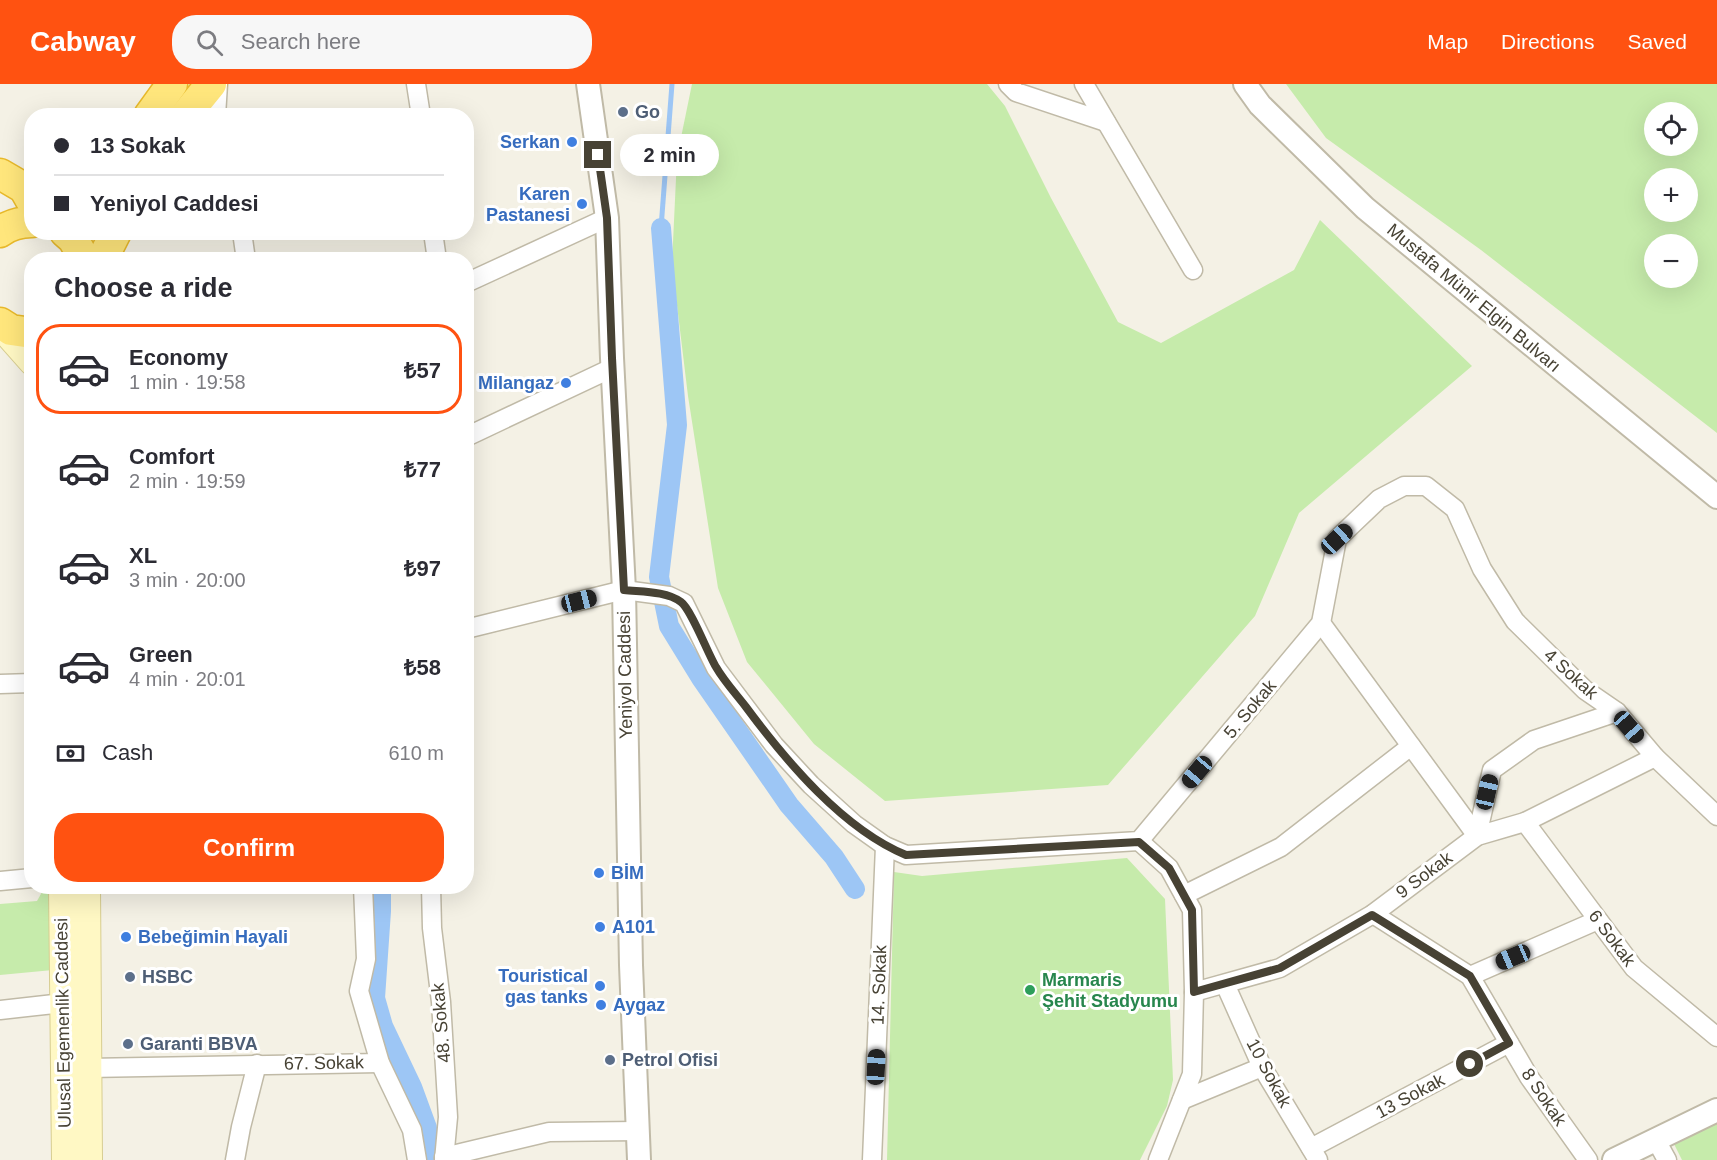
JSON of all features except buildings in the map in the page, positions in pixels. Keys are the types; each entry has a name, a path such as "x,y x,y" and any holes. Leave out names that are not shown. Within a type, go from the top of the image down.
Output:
{"highway":[{"path":"192,108 211,84"},
{"path":"154,108 169,86"},
{"path":"0,174 24,188"},
{"path":"0,232 6,227 24,222"},
{"path":"0,324 11,330 24,332"}],"main road":[{"path":"0,324 24,352"},
{"name":"Ulusal Egemenlik Caddesi","path":"62,894 65,1160"},
{"name":"Ulusal Egemenlik Caddesi","path":"87,894 89,1160"}],"street":[{"path":"216,108 218,84"},
{"path":"416,84 420,108"},
{"name":"Yeniyol Caddesi","path":"588,84 607,218 612,368 624,590 631,965 639,1160"},
{"path":"1008,84 1016,92 1106,122"},
{"path":"1084,84 1192,270"},
{"name":"Mustafa Münir Elgin Bulvarı","path":"1245,84 1260,105 1365,208 1717,497"},
{"path":"474,279 607,218"},
{"path":"474,434 612,368"},
{"name":"5. Sokak","path":"1139,842 1321,623 1337,539 1379,499 1404,486 1426,486 1455,509"},
{"name":"4 Sokak","path":"1455,509 1482,569 1515,621 1585,690 1617,712 1655,757 1717,816"},
{"path":"474,627 624,590 669,596 684,603 716,668 774,745 811,785 854,824 885,846 906,855 1139,842 1169,868 1192,910 1194,992 1192,1074 1158,1160"},
{"path":"1321,623 1477,836"},
{"path":"0,684 24,683"},
{"path":"1477,836 1492,770 1534,740 1617,712"},
{"path":"1184,895 1281,847 1411,746"},
{"name":"9 Sokak","path":"1194,992 1280,968 1372,915 1477,836 1525,822 1655,757"},
{"name":"6 Sokak","path":"1525,822 1634,968 1717,1037"},
{"name":"14. Sokak","path":"872,1160 885,846"},
{"path":"0,870 24,868"},
{"path":"0,881 24,879"},
{"path":"363,894 366,959 359,991 380,1063 412,1130 417,1160"},
{"name":"48. Sokak","path":"431,894 448,1117 444,1159"},
{"name":"8 Sokak","path":"1372,915 1470,976 1529,1077 1588,1160"},
{"path":"1470,976 1598,920"},
{"name":"10 Sokak","path":"1225,984 1262,1067 1315,1154"},
{"path":"0,1010 63,1004"},
{"name":"13 Sokak","path":"1315,1154 1509,1043"},
{"name":"67. Sokak","path":"88,1068 380,1063"},
{"path":"235,1160 257,1064"},
{"path":"1182,1100 1262,1067"},
{"path":"1614,1160 1717,1110"},
{"path":"444,1159 549,1132 638,1131"},
{"path":"1656,1140 1667,1160"}],"green space":[{"path":"692,84 987,84 1005,106 1051,198 1118,322 1161,343 1294,270 1320,220 1472,366 1299,513 1255,616 1108,785 885,801 814,744 747,662 718,588 688,396 672,264 677,157"},
{"path":"1286,84 1717,84 1717,433 1481,250 1326,138"},
{"name":"Marmaris Şehit Stadyumu","path":"1127,858 1165,899 1173,1080 1167,1106 1140,1160 887,1160 894,872 922,876"},
{"path":"41,894 52,894 53,970 0,975 0,904 37,901"},
{"path":"1717,1122 1717,1160 1682,1160 1674,1144"}],"waterway":[{"path":"661,228 672,84"},
{"path":"661,228 677,425 659,577 669,626 701,678 789,805 834,857 855,889"},
{"path":"381,894 375,998 383,1026 412,1087 427,1128 429,1160"}],"place":[{"name":"Go","path":"623,112"},
{"name":"Serkan","path":"572,142"},
{"name":"Karen Pastanesi","path":"582,204"},
{"name":"Milangaz","path":"566,383"},
{"name":"BİM","path":"599,873"},
{"name":"A101","path":"600,927"},
{"name":"Bebeğimin Hayali","path":"126,937"},
{"name":"HSBC","path":"130,977"},
{"name":"Touristical gas tanks","path":"600,986"},
{"name":"Marmaris Şehit Stadyumu","path":"1030,990"},
{"name":"Aygaz","path":"601,1005"},
{"name":"Garanti BBVA","path":"128,1044"},
{"name":"Petrol Ofisi","path":"610,1060"}],"route":[{"path":"598,155 607,218 612,368 615,383 624,590 669,596 684,603 716,668 774,745 811,785 854,824 885,846 906,855 1139,842 1169,868 1192,910 1194,992 1280,968 1372,915 1470,976 1509,1043 1470,1064"}]}
